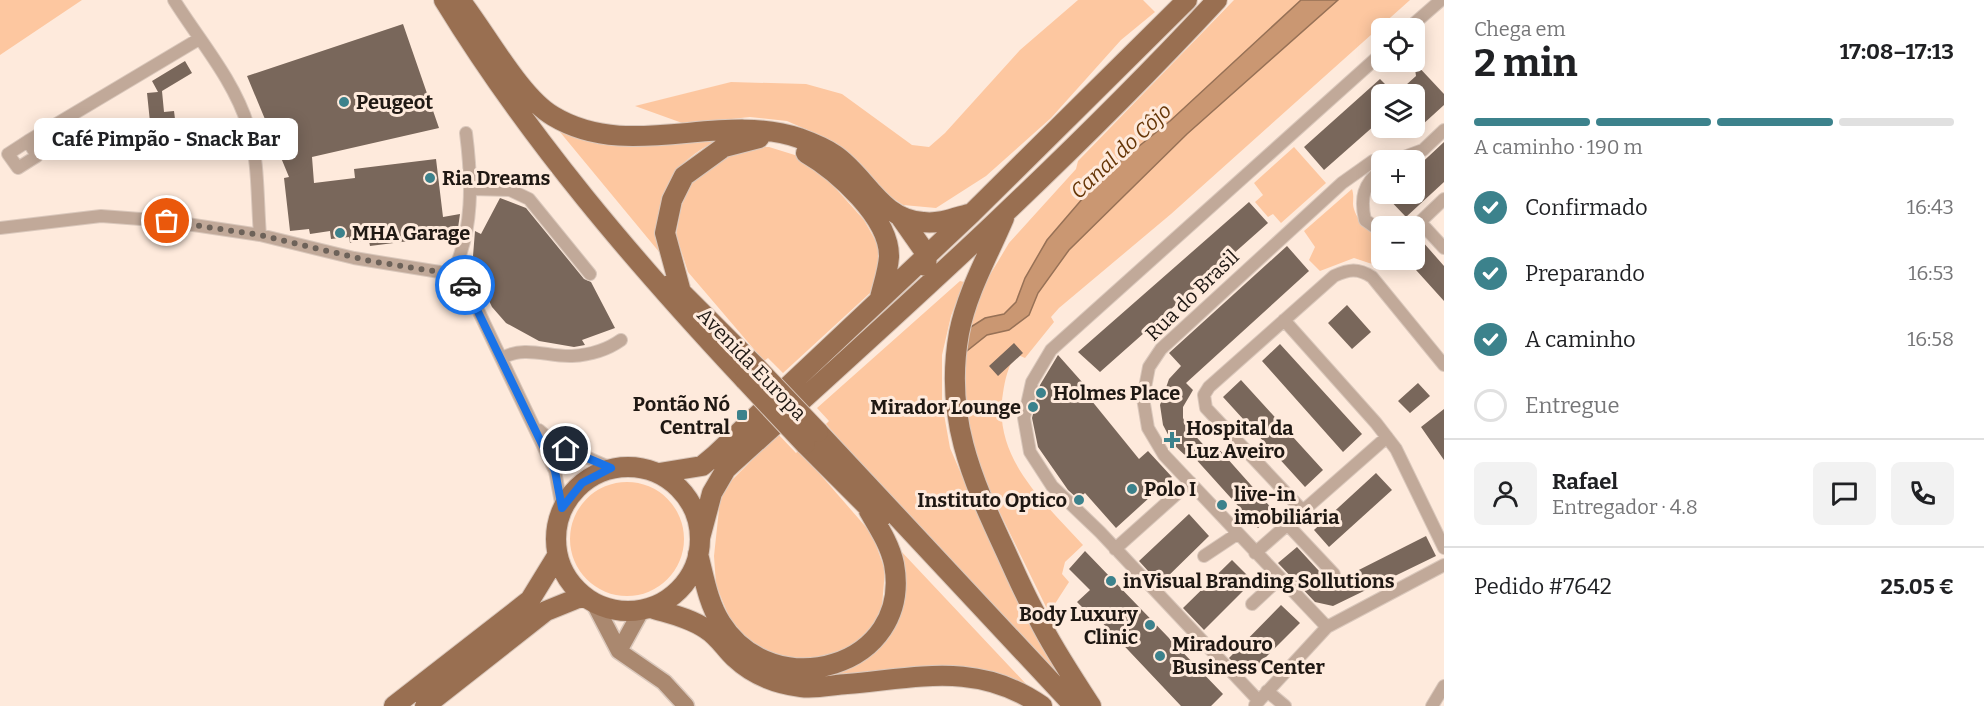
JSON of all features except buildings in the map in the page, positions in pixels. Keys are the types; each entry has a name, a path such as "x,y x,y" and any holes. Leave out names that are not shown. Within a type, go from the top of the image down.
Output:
{"main road":[{"name":"Avenida Europa","path":"444,0 546,151 636,261 751,374 1074,706"},
{"name":"Avenida Europa","path":"460,0 555,143 644,253 681,292 751,374"},
{"path":"460,0 531,100 554,117 583,130 608,135 647,136 765,129 799,138 836,155 882,205 899,215 922,222 943,221 972,213"},
{"path":"1042,706 996,683 951,674 921,674 803,687 776,682 754,672 709,631 694,621 646,609 610,609 588,600 563,571 557,556 557,524 562,508 582,483 611,468 627,466 659,473 702,466 972,213 1187,0"},
{"path":"646,609 673,595 685,584 699,546 712,493 726,469 1006,212 1173,47 1217,0"},
{"path":"681,292 665,233 672,200 684,176 724,147 760,138 790,144 823,162 855,192 885,232 889,257 880,298"},
{"path":"1006,212 974,282 960,331 954,376 956,412 962,447 976,489 1039,621 1091,706"},
{"path":"899,215 927,255 926,271 908,303"},
{"name":"Avenida Europa","path":"811,438 870,511 900,535 1058,706"},
{"path":"659,473 684,493 695,514 699,546 713,609 722,625 734,639 769,664 794,672 820,671 844,664 864,651 879,632 892,606 894,564 886,540 870,511"},
{"path":"394,706 530,600 557,556"},
{"path":"425,706 546,611 588,600"}],"street":[{"path":"174,0 236,94 248,126 254,157 260,235"},
{"path":"1420,18 1441,0"},
{"path":"28,141 199,39"},
{"path":"1285,706 1260,699 1052,486 1030,452 1024,418 1032,382 1052,350 1371,63"},
{"path":"1423,150 1444,130"},
{"path":"452,274 460,259 466,233 471,189 472,174 466,133"},
{"name":"Rua do Brasil","path":"1327,627 1279,579 1164,455 1148,428 1143,398 1149,367 1177,333 1342,183 1371,162"},
{"path":"1371,178 1361,202 1365,220 1371,224"},
{"path":"471,189 510,190 529,199 590,274"},
{"path":"1425,217 1444,199"},
{"path":"0,228 101,216 167,221 260,235 354,258 452,274 467,287 536,428 555,471 562,508"},
{"path":"1425,231 1444,248"},
{"path":"1303,511 1206,408 1204,395 1209,387 1334,276 1345,271 1361,270 1372,277 1444,365"},
{"path":"1284,320 1396,449 1444,548"},
{"path":"502,358 512,353 533,350 570,356 594,353 621,340"},
{"path":"536,428 554,443 611,468"},
{"path":"1255,553 1387,437"},
{"path":"1115,549 1190,482"},
{"path":"1287,524 1334,573"},
{"path":"1204,556 1237,534"},
{"path":"1260,699 1327,627 1444,566"},
{"path":"1252,604 1279,579"},
{"path":"588,600 619,651 664,682 686,706"},
{"path":"619,651 646,609"},
{"path":"1432,706 1444,686"}],"shaded area":[{"path":"0,0 82,0 0,55"},
{"path":"1078,0 1143,0 1155,12 1121,40 1051,118 986,176 936,208 903,205 885,193 828,139 787,121 750,117 685,124 635,106 731,82 806,84 842,94 912,145 929,147 945,133 1020,50"},
{"path":"1234,0 1410,0 1390,18 1371,18 1371,35 1171,214 1059,308 1051,317 1054,322 1025,358 1016,354 1013,359 1007,373 1003,393 1002,416 1005,438 1024,477 1083,545 1065,562 1062,574 1069,582 1049,613 972,456 962,402 968,322 985,283 1009,243 1076,169 1078,161"},
{"path":"1301,0 1338,0 1187,134 1069,250 1038,293 1029,315 1009,330 987,335 963,354 966,330 985,318 1004,314 1016,302 1025,278 1047,240 1101,177 1170,121"},
{"path":"555,126 726,136 691,157 670,181 663,196 660,212 660,253"},
{"path":"746,146 769,147 798,156 821,172 864,220 878,245 878,271 870,293 783,373 768,358 764,361 688,272 676,235 681,207 689,187 706,168 726,154"},
{"path":"1294,147 1326,183 1281,223 1273,214 1268,217 1255,202 1263,195 1254,183"},
{"path":"1352,189 1356,215 1371,232 1371,264 1354,258 1320,271 1309,260 1315,247 1304,231"},
{"path":"960,281 964,282 951,316 942,355 942,403 950,448 975,506 1067,685 887,494 826,424 829,421 817,408"},
{"path":"778,434 796,453 799,450 872,534 885,570 882,606 868,636 848,653 798,663 766,652 748,641 729,617 716,585 714,556 720,500 732,480"},
{"path":"627,482 649,487 667,499 679,517 684,539 679,561 667,579 649,591 627,596 605,591 587,579 575,561 570,539 575,517 587,499 605,487"},
{"path":"899,549 1026,684 977,670 799,679 848,668 870,655 879,646 886,635 891,619"}],"way so far":[{"path":"167,221 260,235 354,258 452,274 465,285"}],"place":[{"name":"Peugeot","path":"344,102"},
{"name":"Ria Dreams","path":"430,178"},
{"name":"Café Pimpão - Snack Bar","path":"167,221"},
{"name":"MHA Garage","path":"340,233"},
{"name":"Holmes Place","path":"1041,393"},
{"name":"Mirador Lounge","path":"1033,407"},
{"name":"Pontão Nó Central","path":"742,415"},
{"name":"Hospital da Luz Aveiro","path":"1172,440"},
{"name":"Polo I","path":"1132,489"},
{"name":"Instituto Optico","path":"1079,500"},
{"name":"live-in imobiliária","path":"1222,505"},
{"name":"inVisual Branding Sollutions","path":"1111,581"},
{"name":"Body Luxury Clinic","path":"1150,625"},
{"name":"Miradouro Business Center","path":"1160,656"}],"route":[{"path":"465,285 555,471 562,508 582,483 611,468 566,449"}],"water label":[{"name":"Canal do Côjo","path":"1121,151"}]}
